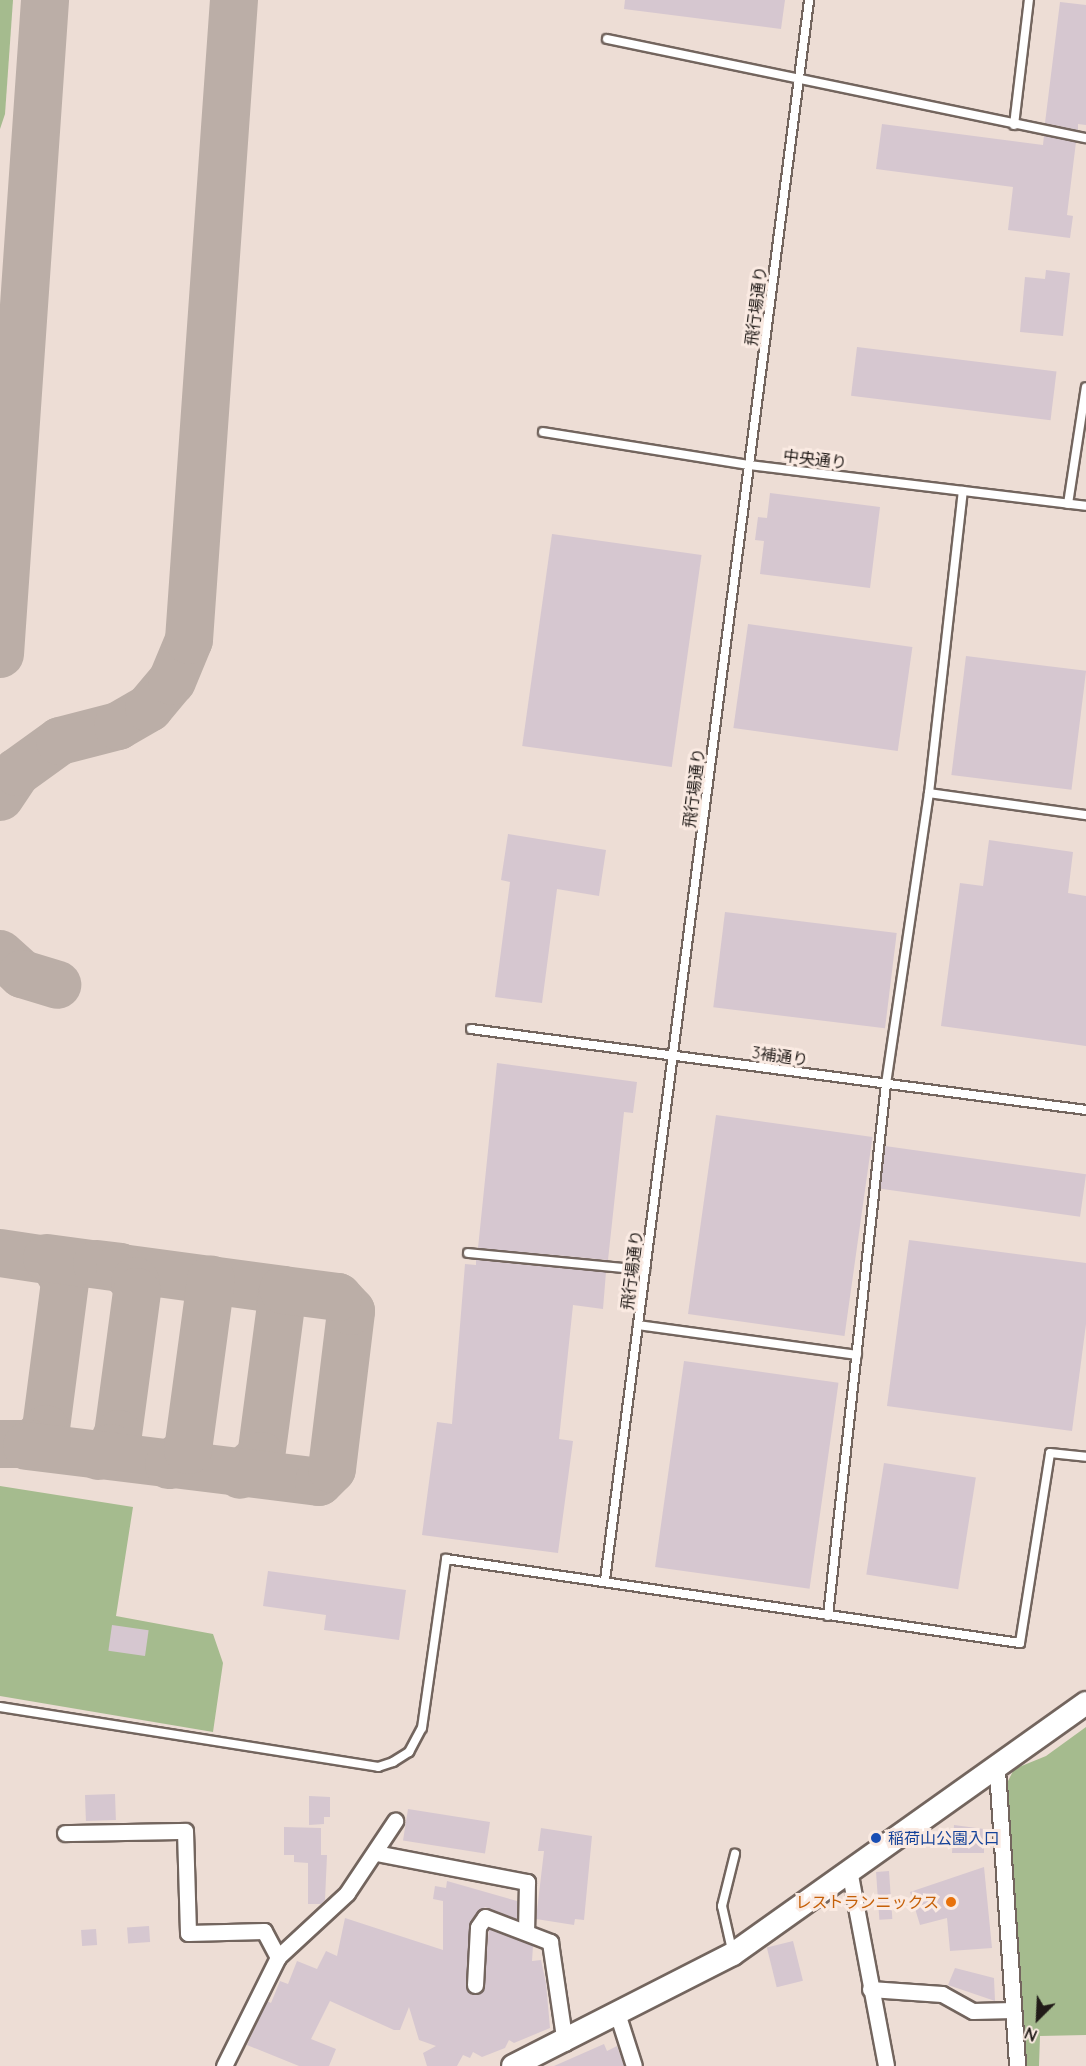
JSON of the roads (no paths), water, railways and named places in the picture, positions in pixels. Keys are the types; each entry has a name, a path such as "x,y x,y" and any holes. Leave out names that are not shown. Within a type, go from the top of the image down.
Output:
{"street":[{"path":"522,2064 618,2016 733,1954 850,1875 1086,1703"},
{"path":"997,1770 1017,2066"},
{"path":"224,2066 278,1957 347,1893 376,1853 395,1821"},
{"path":"65,1833 184,1831 188,1933 264,1932 278,1957"},
{"path":"376,1853 527,1882 526,1932"},
{"path":"850,1875 886,2066"},
{"path":"475,1985 478,1926 485,1917 550,1942 565,2043"},
{"path":"870,1989 942,1994 973,2011 1013,2010"},
{"path":"618,2016 634,2066"}],"lane":[{"name":"飛行場通り","path":"605,1580 809,0"},
{"path":"1014,125 1029,0"},
{"path":"608,39 798,81 1086,138"},
{"path":"1068,504 1086,387"},
{"name":"中央通り","path":"543,432 749,465 1086,507"},
{"path":"828,1616 886,1084 929,793 963,491"},
{"path":"929,793 1086,815"},
{"name":"3補通り","path":"471,1029 1086,1110"},
{"path":"468,1253 645,1270"},
{"path":"638,1325 857,1354"},
{"path":"0,1707 378,1767 409,1752 422,1728 446,1559 605,1580 828,1616 1020,1643 1050,1453 1086,1457"},
{"path":"733,1954 722,1906 735,1854"}],"place":[{"name":"稲荷山公園入口","path":"876,1838"},
{"name":"レストランニックス","path":"951,1902"}]}
